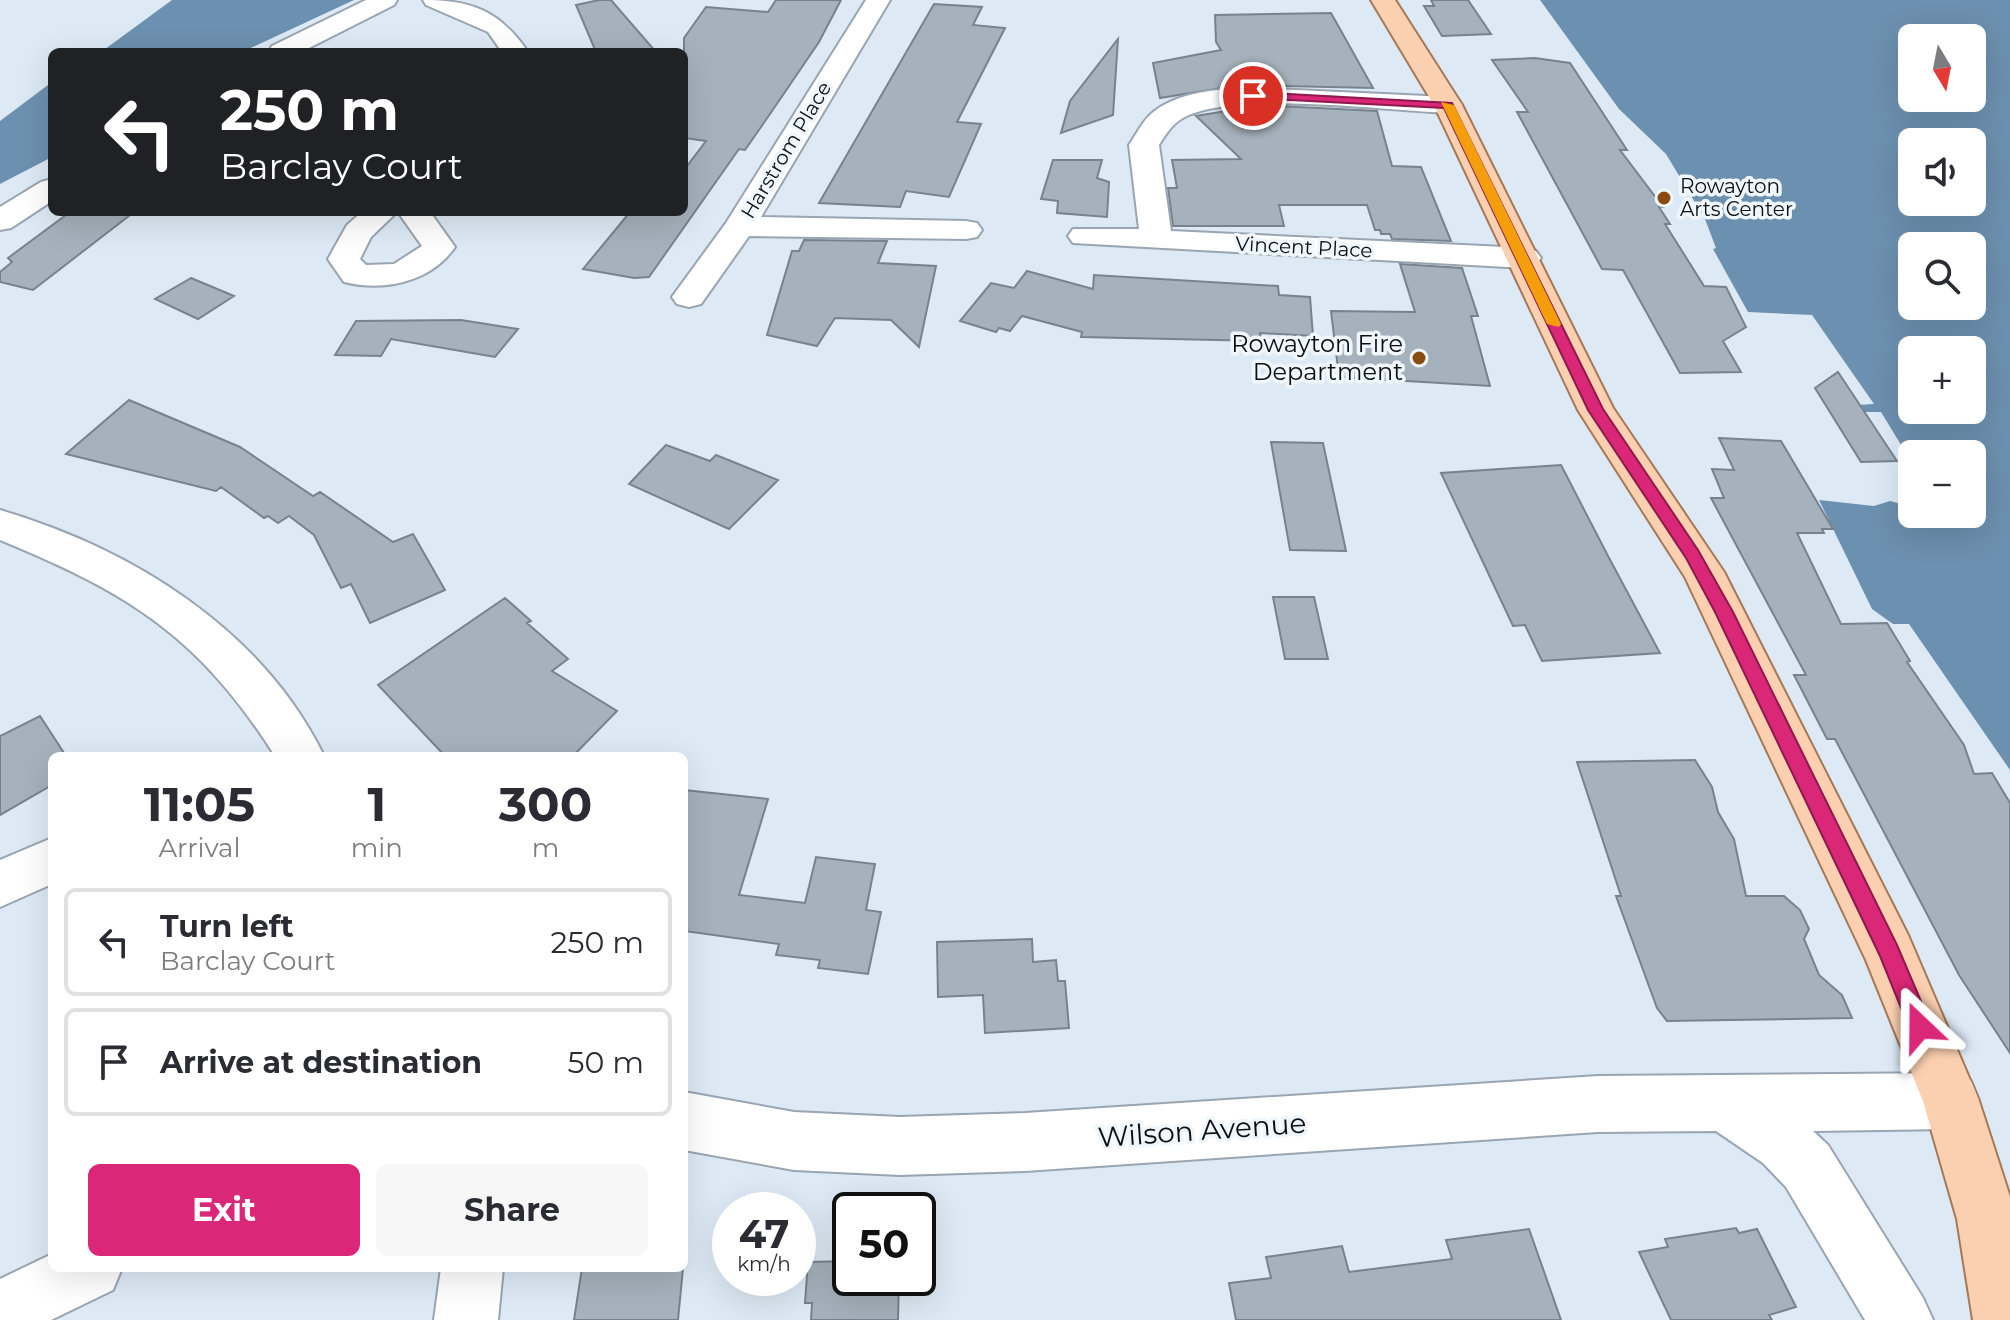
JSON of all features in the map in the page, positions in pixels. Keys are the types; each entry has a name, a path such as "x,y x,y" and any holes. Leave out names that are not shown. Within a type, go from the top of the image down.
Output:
{"main road":[{"path":"1383,0 1448,105 1525,258 1596,410 1703,572 1889,952 1951,1101 1987,1219 2005,1320"}],"street":[{"path":"289,48 385,0"},
{"path":"435,0 497,27 512,48"},
{"name":"Harstrom Place","path":"689,297 740,226 878,0"},
{"path":"1156,240 1144,145 1150,132 1176,110 1213,98 1242,96 1448,105"},
{"path":"0,221 48,191"},
{"path":"376,216 358,232 344,259 356,275 396,276 421,265 439,247 417,216"},
{"path":"740,226 966,230"},
{"name":"Vincent Place","path":"1084,236 1525,258"},
{"path":"0,524 88,559 201,632 240,669 298,752"},
{"path":"0,884 48,862"},
{"name":"Wilson Avenue","path":"688,1122 794,1141 900,1146 1025,1142 1487,1109 1722,1102 1951,1101"},
{"path":"1722,1102 1784,1142 1807,1166 1901,1320"},
{"path":"0,1312 83,1272"},
{"path":"466,1320 472,1272"}],"water":[{"path":"172,0 354,0 251,48 106,48"},
{"path":"1540,0 2010,0 2010,770 1909,624 1893,624 1872,609 1819,500 1874,506 1890,501 1898,503 1898,528 1986,528 1986,440 1898,440 1881,412 1863,412 1857,405 1874,404 1812,315 1748,312 1713,249 1716,248 1705,219 1666,154 1619,109"},
{"path":"48,85 48,159 0,184 0,121"}],"building":[{"path":"611,0 653,48 594,48 576,5"},
{"path":"776,0 841,0 819,42 770,114 745,150 739,149 649,277 634,278 583,269 627,216 688,216 688,165 706,141 688,139 688,48 684,48 684,38 706,7 768,12"},
{"path":"1431,0 1468,0 1491,34 1442,36 1424,6 1434,6"},
{"path":"934,4 982,7 973,25 1005,28 957,122 981,124 949,197 906,191 900,207 819,203"},
{"path":"1331,13 1373,88 1240,85 1160,98 1153,63 1221,50 1216,42 1215,15"},
{"path":"1118,39 1113,115 1061,133 1070,101"},
{"path":"1535,58 1570,63 1627,150 1620,150 1663,207 1659,207 1670,224 1665,224 1704,286 1726,287 1746,327 1723,341 1741,372 1680,373 1623,270 1602,269 1517,112 1528,112 1492,60"},
{"path":"1278,106 1377,111 1392,166 1421,167 1451,241 1392,239 1390,234 1375,230 1367,205 1279,205 1284,226 1173,226 1168,188 1177,188 1172,160 1241,159 1196,116"},
{"path":"1053,160 1102,160 1097,178 1109,182 1107,217 1057,213 1058,201 1041,199"},
{"path":"65,216 129,216 33,290 0,282 0,272 12,262 8,258"},
{"path":"804,240 887,241 878,263 936,266 919,347 891,320 835,318 817,346 767,335 792,251 799,251"},
{"path":"1400,264 1462,268 1478,316 1471,316 1490,386 1339,377 1331,311 1415,312"},
{"path":"1027,271 1093,289 1094,275 1278,286 1279,295 1310,297 1313,336 1260,333 1261,341 1081,337 1082,332 1022,316 1010,331 999,328 996,332 960,321 991,283 1014,288"},
{"path":"191,278 234,296 198,319 155,299"},
{"path":"461,320 518,329 495,357 391,339 381,356 335,355 356,321"},
{"path":"1838,372 1897,461 1861,462 1815,388"},
{"path":"129,400 240,447 313,496 320,492 393,542 413,534 445,590 370,623 351,584 341,588 314,535 289,516 278,523 268,516 264,518 221,487 216,491 66,454"},
{"path":"1719,438 1781,441 1833,529 1822,529 1824,533 1797,533 1841,624 1887,623 1910,661 1907,662 1964,745 1974,774 1992,773 2010,803 2010,1053 1959,975 1835,739 1827,739 1794,675 1806,675 1711,498 1724,498 1712,469 1734,470"},
{"path":"1271,442 1323,443 1346,551 1290,550"},
{"path":"666,445 710,461 716,455 778,480 729,529 629,484"},
{"path":"1561,465 1660,653 1542,661 1525,625 1513,626 1441,473"},
{"path":"1273,597 1314,597 1328,659 1285,659"},
{"path":"505,598 531,621 527,623 568,659 552,671 617,711 577,752 441,752 378,685"},
{"path":"40,716 63,752 48,752 48,787 0,815 0,736"},
{"path":"1695,760 1712,787 1718,812 1734,839 1746,896 1784,896 1800,910 1809,929 1804,939 1819,975 1842,995 1852,1018 1667,1021 1657,1008 1616,896 1621,896 1577,762"},
{"path":"688,790 768,799 739,895 805,903 816,857 875,864 866,910 881,912 868,974 818,968 820,960 776,955 779,944 688,932"},
{"path":"1032,939 1033,962 1056,960 1058,981 1065,981 1069,1028 985,1033 983,995 938,997 937,942"},
{"path":"1736,1228 1739,1233 1757,1229 1796,1307 1769,1315 1772,1320 1671,1320 1639,1252 1668,1247 1665,1239"},
{"path":"1529,1229 1561,1320 1236,1320 1229,1283 1271,1278 1266,1257 1342,1246 1349,1272 1452,1259 1446,1240"},
{"path":"832,1261 832,1296 899,1296 898,1320 811,1320 812,1303 805,1303 806,1296 816,1296 816,1262"},
{"path":"581,1272 683,1272 678,1320 574,1320"}],"slow traffic":[{"path":"1445,105 1448,105 1525,258 1554,324"}],"place":[{"name":"Rowayton Arts Center","path":"1664,198"},
{"name":"Rowayton Fire Department","path":"1419,358"}],"route":[{"path":"1253,96 1448,105 1525,258 1596,410 1703,572 1724,612 1889,952 1920,1027"}]}
